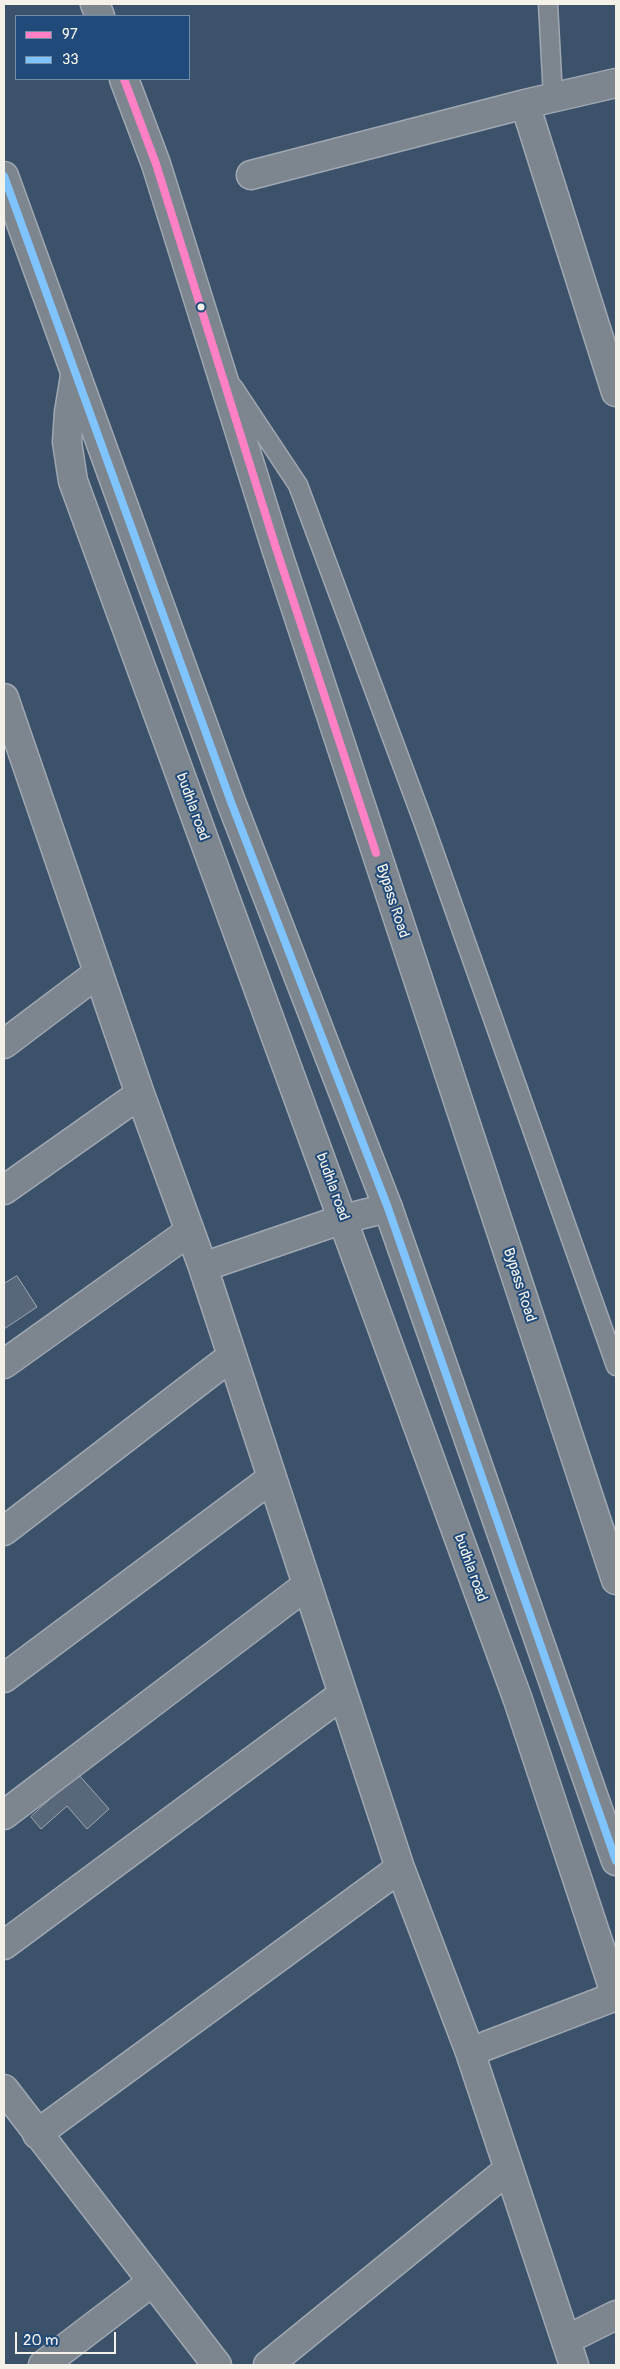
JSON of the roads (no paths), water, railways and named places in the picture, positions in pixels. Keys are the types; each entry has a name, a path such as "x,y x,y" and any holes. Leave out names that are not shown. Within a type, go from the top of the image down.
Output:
{"street":[{"name":"Bypass Road","path":"124,80 156,164 276,548 616,1580"},
{"path":"251,174 553,97 616,83"},
{"path":"525,104 616,392"},
{"path":"4,176 231,802 388,1208 616,1861"},
{"name":"budhla road","path":"75,376 69,412 67,442 72,482 518,1700 616,1996"},
{"path":"4,698 140,1094 203,1268 400,1868 470,2052 571,2358 616,2315"},
{"path":"4,1044 98,973"},
{"path":"4,1190 140,1094"},
{"path":"203,1268 343,1219 388,1208"},
{"path":"4,1364 190,1232"},
{"path":"4,1531 232,1356"},
{"path":"4,1678 272,1478"},
{"path":"4,1816 307,1585"},
{"path":"4,1945 343,1694"},
{"path":"37,2134 400,1868"},
{"path":"470,2052 616,1996"},
{"path":"4,2090 217,2365"},
{"path":"268,2365 509,2168"},
{"path":"43,2365 152,2282"}],"lane":[{"path":"548,4 553,97"},
{"path":"220,368 298,485 423,821 616,1366"}]}
